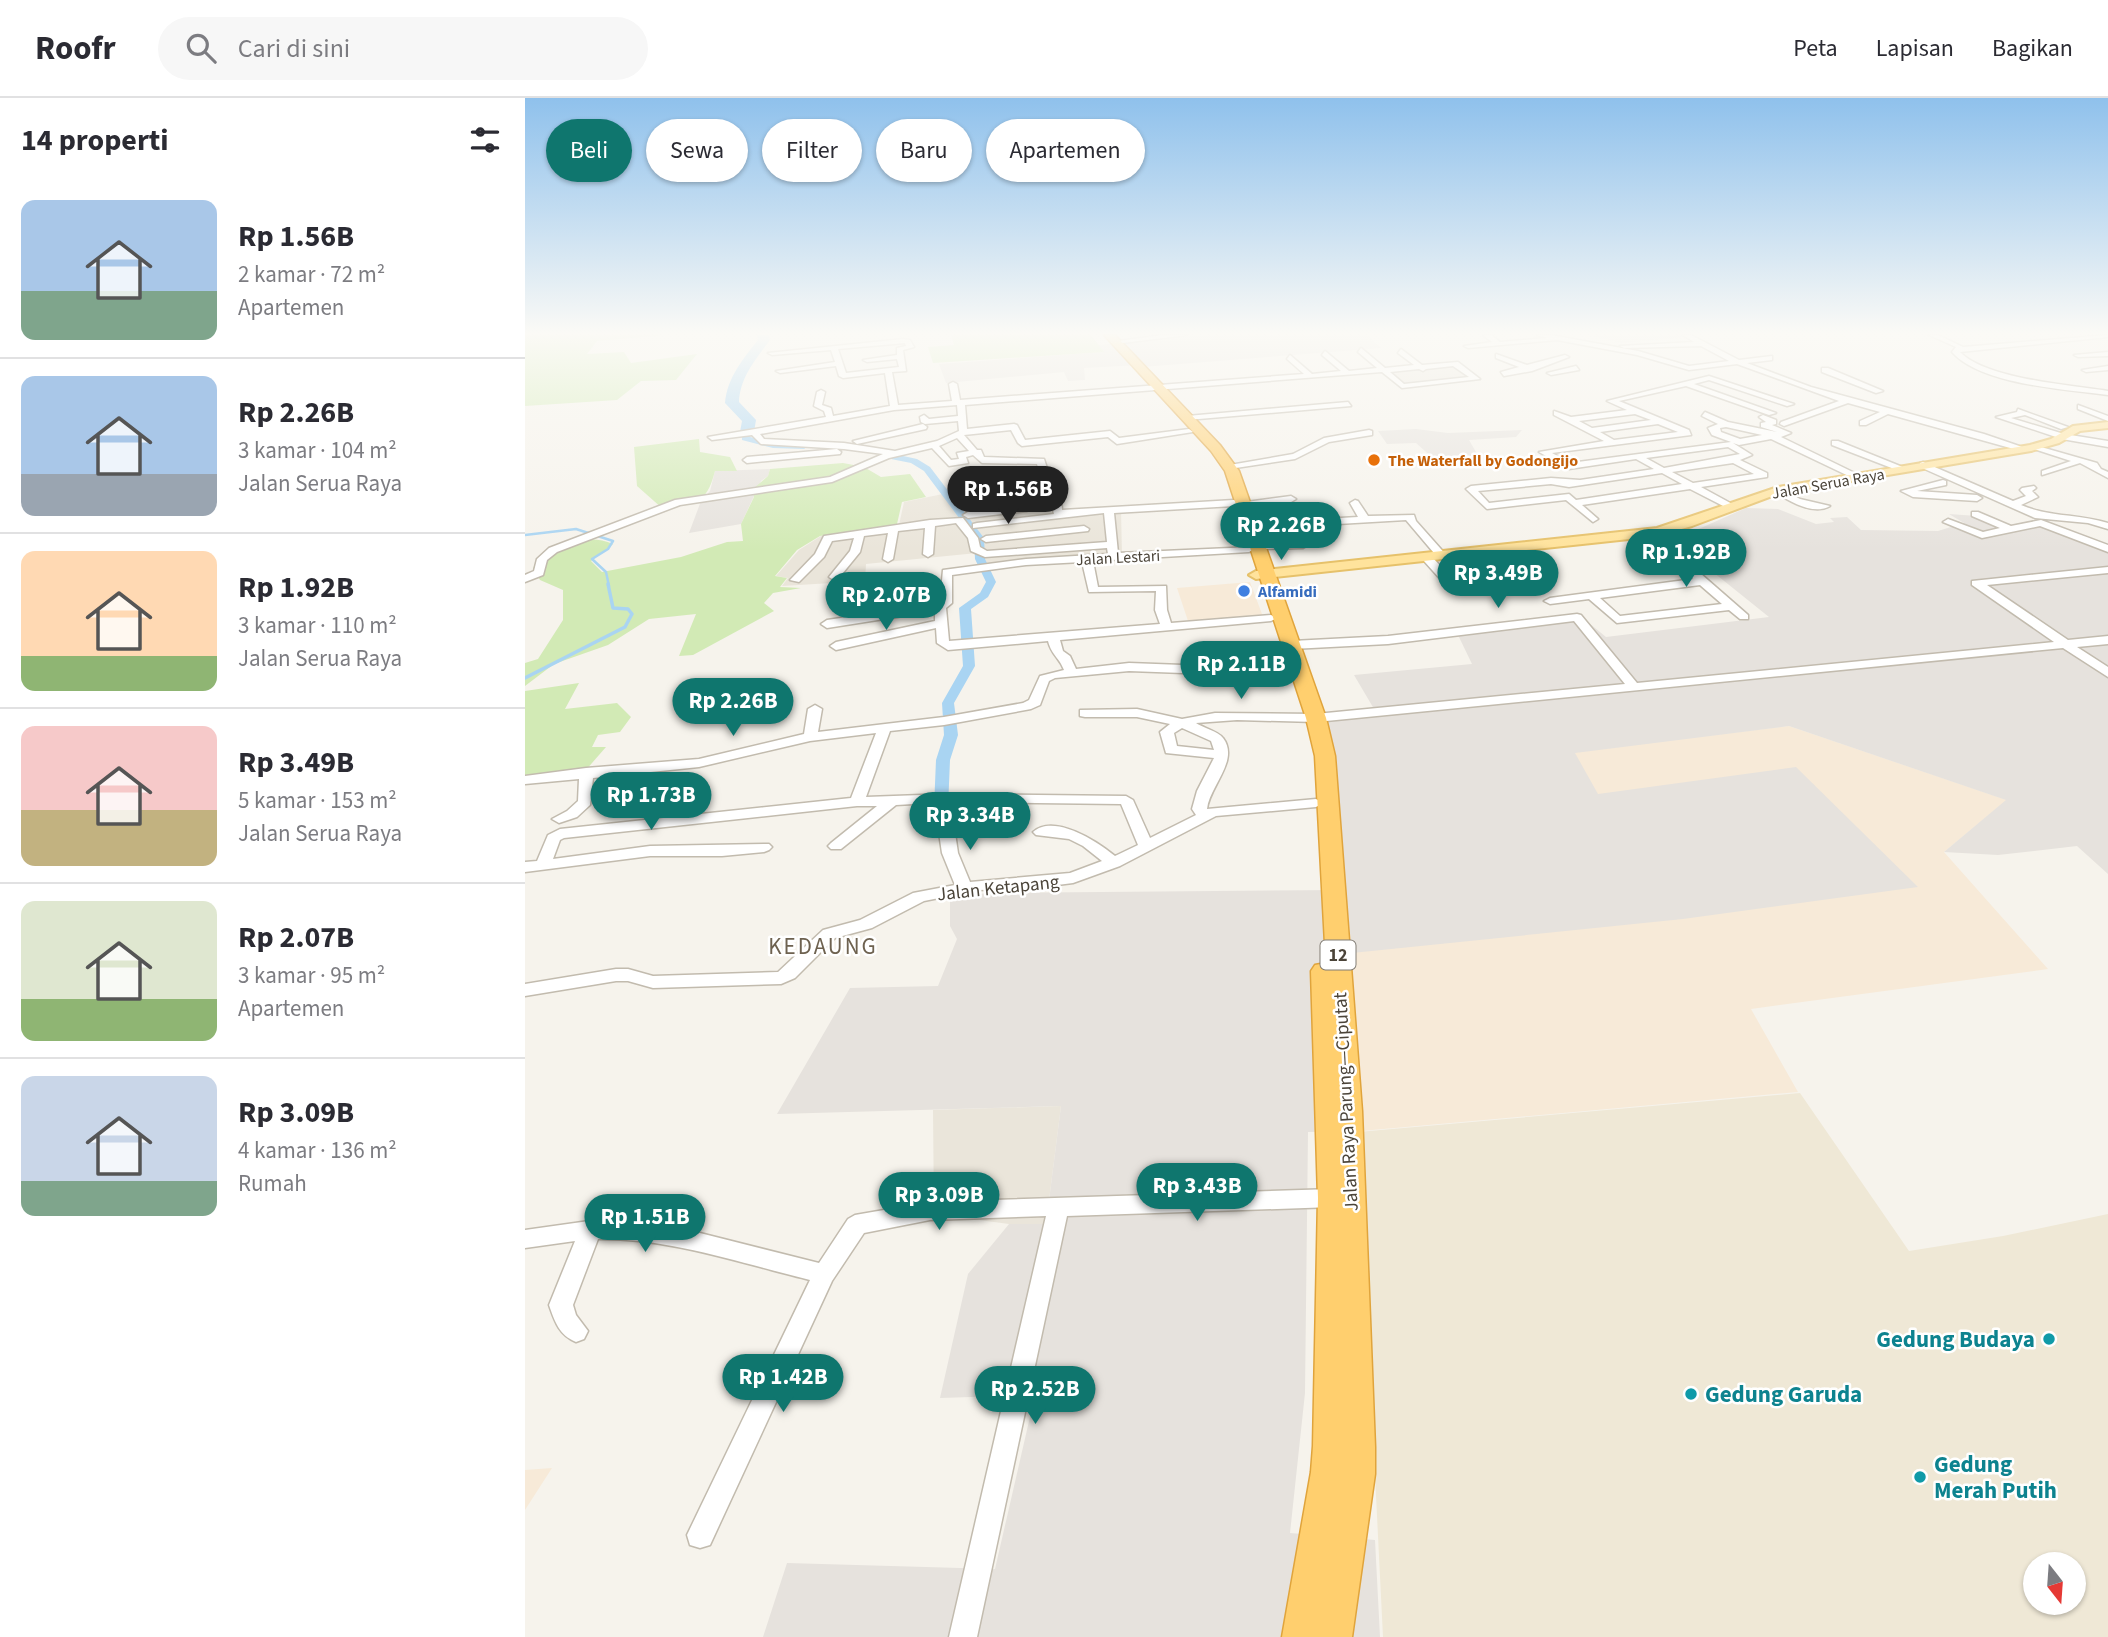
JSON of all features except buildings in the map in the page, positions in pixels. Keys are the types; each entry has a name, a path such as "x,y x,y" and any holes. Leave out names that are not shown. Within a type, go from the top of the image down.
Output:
{"highway":[{"name":"Jalan Raya Parung—Ciputat","path":"1171,407 1222,472 1243,522 1261,574 1292,645 1308,718 1313,756 1333,1198 1330,1472 1303,1637"},
{"name":"Jalan Raya Parung—Ciputat","path":"1188,425 1216,448 1229,466 1243,522"},
{"name":"Jalan Raya Parung—Ciputat","path":"1261,574 1271,618 1325,756 1332,839 1348,1113 1357,1447 1356,1474 1331,1637"}],"main road":[{"name":"Jalan Serua Raya","path":"1261,574 1428,559 1657,532 1690,524 1778,490 2037,447 2068,434 2108,425"}],"street":[{"path":"820,407 827,409 830,419"},
{"path":"712,437 830,419 877,415 893,408 912,407"},
{"path":"958,407 961,428 983,460 1041,461 1042,472 1049,480 1058,513 1157,507 1243,522 1303,545"},
{"path":"525,579 539,573 545,556 588,534 678,502 832,479 891,447 924,422 961,428 1014,427 1022,443 1109,434 1117,441 1188,425 1327,407"},
{"path":"1626,407 1688,433 1543,452 1566,466 1729,444 1748,455 1732,458 1735,460"},
{"path":"1758,407 1772,413"},
{"path":"1726,424 1712,428 1718,431 1715,433 1737,442 1787,432 1764,425 1773,422 1763,417 1784,407"},
{"path":"1784,424 1827,407"},
{"path":"1867,407 1954,427 2024,449"},
{"path":"2081,407 2108,419"},
{"path":"891,447 893,408"},
{"path":"1570,420 1636,412"},
{"path":"1863,423 1886,412"},
{"path":"2068,434 2023,412 2000,417 2068,434 2108,444"},
{"path":"1557,413 1731,507"},
{"path":"1705,414 1726,424 1769,436 1860,478"},
{"path":"848,444 871,448 934,445 961,428 1010,422"},
{"path":"1591,431 1660,422"},
{"path":"1327,440 1321,430 1348,427 1357,435"},
{"path":"754,432 761,440 891,447"},
{"path":"1229,466 1295,456 1327,440 1369,433"},
{"path":"747,460 891,447 910,442"},
{"path":"1835,443 1996,505"},
{"path":"934,445 949,463 965,461 960,455 978,452"},
{"path":"2037,447 2094,464 2098,471 2108,475"},
{"path":"2003,453 2031,462"},
{"path":"1735,460 1764,475 1571,500 1487,506 1472,488 1579,482 1735,460"},
{"path":"2045,473 2081,460"},
{"path":"1923,465 2108,549"},
{"path":"1553,483 1593,519"},
{"path":"1943,483 1906,491 1913,494 1977,498"},
{"path":"2013,505 2033,497 2025,489 2031,488"},
{"path":"1778,490 1797,502 1825,506"},
{"path":"1147,493 1157,507"},
{"path":"1243,522 1291,499"},
{"path":"1355,503 1364,519"},
{"path":"986,539 968,515 1045,507"},
{"path":"1109,510 1113,557"},
{"path":"977,526 1085,514"},
{"path":"1975,514 2010,529"},
{"path":"1243,522 1411,517 1411,522 1418,527 1427,544 1443,557"},
{"path":"795,580 820,555 828,538 959,520 980,550"},
{"path":"1948,522 1982,535 2041,520 2089,520 2108,526"},
{"name":"Jalan Lestari","path":"940,607 946,603 946,573 981,567 1113,557 1243,522"},
{"path":"928,554 930,523"},
{"path":"888,559 894,528"},
{"path":"986,539 1084,529"},
{"path":"1657,532 1700,564 1700,568 1694,573 1744,617"},
{"path":"834,577 855,552 860,533"},
{"path":"980,550 986,539"},
{"path":"980,550 1111,545"},
{"path":"1087,559 1093,590 1162,588 1161,607 1166,626"},
{"path":"1428,559 1446,579 1484,586"},
{"path":"2108,570 1976,583 2108,673"},
{"path":"1550,601 1702,581"},
{"path":"1592,596 1617,620 1730,606"},
{"path":"827,624 940,607 944,645 1054,639 1166,626 1271,618"},
{"path":"1292,645 1388,640 1577,617 1635,688"},
{"path":"836,646 942,622"},
{"path":"1054,639 1057,653 1066,659 1071,673"},
{"path":"1085,713 1125,712 1184,722 1215,718 1308,718 2108,640"},
{"path":"525,780 699,763 810,737 960,718 1031,704 1037,699 1044,679 1071,673 1129,667 1183,669"},
{"path":"810,737 815,709"},
{"path":"1184,722 1217,739 1221,755 1199,803 1203,815"},
{"path":"1184,722 1167,732 1171,751 1221,755"},
{"path":"857,802 885,728"},
{"path":"559,819 572,814 585,802 586,772"},
{"path":"836,846 893,800"},
{"path":"543,865 553,838 560,834 893,800 1126,800 1146,846"},
{"name":"Jalan Ketapang","path":"525,990 616,975 628,975 653,982 781,978 789,974 829,934 866,924 919,897 964,887 1059,881 1114,863 1203,815 1232,809 1317,803"},
{"path":"946,826 950,853 964,887"},
{"path":"1041,832 1069,831 1081,836 1114,863"},
{"path":"525,867 650,850 722,851 764,847"},
{"path":"700,1535 824,1274 856,1226 870,1219 930,1211 1333,1198"},
{"path":"963,1637 1059,1205"},
{"path":"525,1239 590,1231 639,1231 711,1244 824,1274"},
{"path":"576,1331 566,1321 561,1305 590,1231"}],"shaded area":[{"path":"1416,429 1448,433 1522,430 1516,437 1469,440 1483,464 1444,468 1416,443 1387,444 1378,431"},
{"path":"770,469 768,476 761,481 741,524 689,533 701,501 710,491 715,471"},
{"path":"943,494 977,538 977,553 866,564 865,581 782,586 788,578 776,576 799,550 821,536 899,525 904,502"},
{"path":"1051,499 1056,512 1121,510 1122,556 985,566 980,538 958,508"},
{"path":"1746,508 1778,509 1816,524 1834,522 1830,518 1847,517 1861,530 1938,531 1964,523 1949,514 1977,516 2014,532 2041,526 2108,551 2108,874 2077,846 1998,855 1944,852 2006,800 1789,726 1575,753 1598,794 1796,767 1918,887 1683,919 1352,953 1333,762 1323,718 1377,714 1354,675 1472,664 1458,635 1584,619 1606,637 1769,617 1668,536 1694,531"},
{"path":"1250,582 1265,622 1190,627 1177,588"},
{"path":"1789,726 2007,800 1944,852 2048,969 1751,1009 1798,1092 1361,1131 1333,762 1574,752"},
{"path":"1343,890 1361,1131 1308,1132 1305,1393 1290,1533 1375,1540 1380,1637 763,1637 787,1563 995,1569 1035,1395 940,1398 968,1274 1009,1224 1046,1224 1061,1106 777,1114 850,988 938,986 957,939 950,926 950,898 987,893"},
{"path":"1800,1093 1909,1251 2003,1236 2108,1214 2108,1637 1383,1637 1358,1132"},
{"path":"1061,1106 1046,1224 1009,1224 934,1214 933,1110"},
{"path":"552,1468 525,1510 525,1470"}],"green space":[{"path":"699,439 700,452 730,457 737,471 715,471 703,497 691,503 663,509 637,486 634,447"},
{"path":"843,463 864,467 881,477 910,474 926,497 902,502 897,524 820,536 797,550 775,576 787,578 780,587 801,588 773,593 764,603 774,611 693,655 679,656 696,614 649,619 608,645 554,664 525,686 525,663 538,659 563,620 563,590 540,580 533,569 537,558 574,542 593,539 603,541 613,544 591,561 602,572 681,557 727,542 743,541 741,524 754,497 753,489 768,476 770,469"},
{"path":"579,683 565,709 617,703 631,717 620,732 598,735 592,747 606,747 578,779 525,784 525,691"}],"waterway":[{"path":"736,407 749,420 747,432"},
{"path":"746,434 745,438 773,445 804,446"},
{"path":"894,457 914,461 927,469 979,538 980,559 991,582 984,595 965,608 969,666 948,703 951,735 943,760 941,808"},
{"path":"525,535 576,529 613,541 608,549 592,559 606,572 609,586"},
{"path":"525,678 625,627 632,614 628,609 613,608 608,584"}],"place":[{"name":"The Waterfall by Godongijo","path":"1374,460"},
{"name":"Alfamidi","path":"1244,591"},
{"name":"Gedung Budaya","path":"2049,1339"},
{"name":"Gedung Garuda","path":"1691,1394"},
{"name":"Gedung Merah Putih","path":"1920,1477"}],"district":[{"name":"KEDAUNG","path":"823,946"}]}
